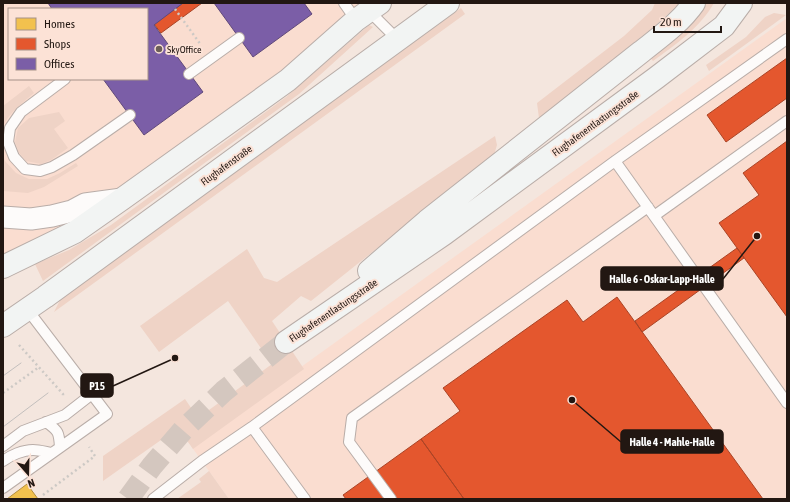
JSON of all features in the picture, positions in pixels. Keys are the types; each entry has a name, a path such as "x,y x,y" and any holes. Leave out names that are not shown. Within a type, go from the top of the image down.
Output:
{"main road":[{"name":"Flughafenstraße","path":"3,326 448,3"},
{"name":"Flughafenentlastungsstraße","path":"694,3 687,13 675,24 427,221 286,342 444,234 656,78 724,26 741,3"},
{"path":"3,267 75,232 288,80 368,11"}],"street":[{"path":"3,217 31,220 72,212 85,204 122,199"}],"lane":[{"path":"344,3 368,11 398,40"},
{"path":"189,74 240,38"},
{"path":"153,499 202,461 615,161 787,39"},
{"path":"64,80 21,112 10,128 8,142 14,157 25,169 40,171 52,167 73,155 130,115"},
{"path":"391,499 349,442 352,418 651,212 787,121"},
{"path":"615,161 787,403"},
{"path":"3,488 107,414 27,309"},
{"path":"3,446 23,431 65,415 92,394"},
{"path":"46,422 55,428 59,435 56,450"},
{"path":"252,426 304,499"},
{"path":"3,461 20,452 32,450 56,450"}],"path":[{"path":"175,9 211,58"},
{"path":"3,393 39,367"}],"shaded area":[{"path":"3,3 380,3 288,80 3,267"},
{"path":"655,3 680,3 655,26 539,118 537,103 624,36 652,10"},
{"path":"707,3 714,3 702,20 670,49 653,61 650,57 689,25"},
{"path":"461,8 465,14 54,312 61,298"},
{"path":"774,13 786,15 709,71 706,65 746,37 765,17"},
{"path":"787,18 787,499 229,499 191,446"},
{"path":"369,25 373,27 299,94 43,281 35,264 69,250 111,225 286,97"},
{"path":"29,86 34,93 13,112 3,126 3,106"},
{"path":"59,112 65,121 54,129 68,148 51,160 41,164 26,161 19,153 15,142 18,128 29,118"},
{"path":"495,136 497,145 494,155 311,301 301,296 272,321 304,369 193,449 178,428 103,481 103,456 185,399 198,418 272,364 228,301 159,352 140,326 247,249 264,278 277,282"},
{"path":"3,153 5,161 16,173 29,179 47,179 76,163 78,166 44,187 28,193 3,191"},
{"path":"209,471 229,499 177,499 201,482 199,479"}],"building: Homes":[{"path":"27,484 38,499 7,499"}],"building: Shops":[{"path":"183,3 202,3 161,33 154,24"},
{"path":"787,58 787,98 726,142 707,115"},
{"path":"787,141 787,317 719,223 759,195 743,173"},
{"path":"737,248 744,258 642,332 635,321"},
{"path":"617,297 763,499 464,499 421,439 460,411 443,388 567,300 583,322"},
{"path":"421,439 464,499 346,499 343,495"}],"building: Offices":[{"name":"SkyOffice","path":"48,3 183,3 154,25 203,92 144,135 104,80 148,80 148,8 51,8"},
{"path":"214,3 304,3 312,14 253,57"}],"tunnel":[{"path":"128,499 152,466 184,429 224,391 286,342"}],"tram line":[{"path":"3,376 21,363"},
{"path":"3,427 48,393"}],"place":[{"name":"SkyOffice","path":"159,49"},
{"name":"Halle 6 - Oskar-Lapp-Halle","path":"757,236"},
{"name":"P15","path":"175,358"},
{"name":"Halle 4 - Mahle-Halle","path":"572,400"}]}
